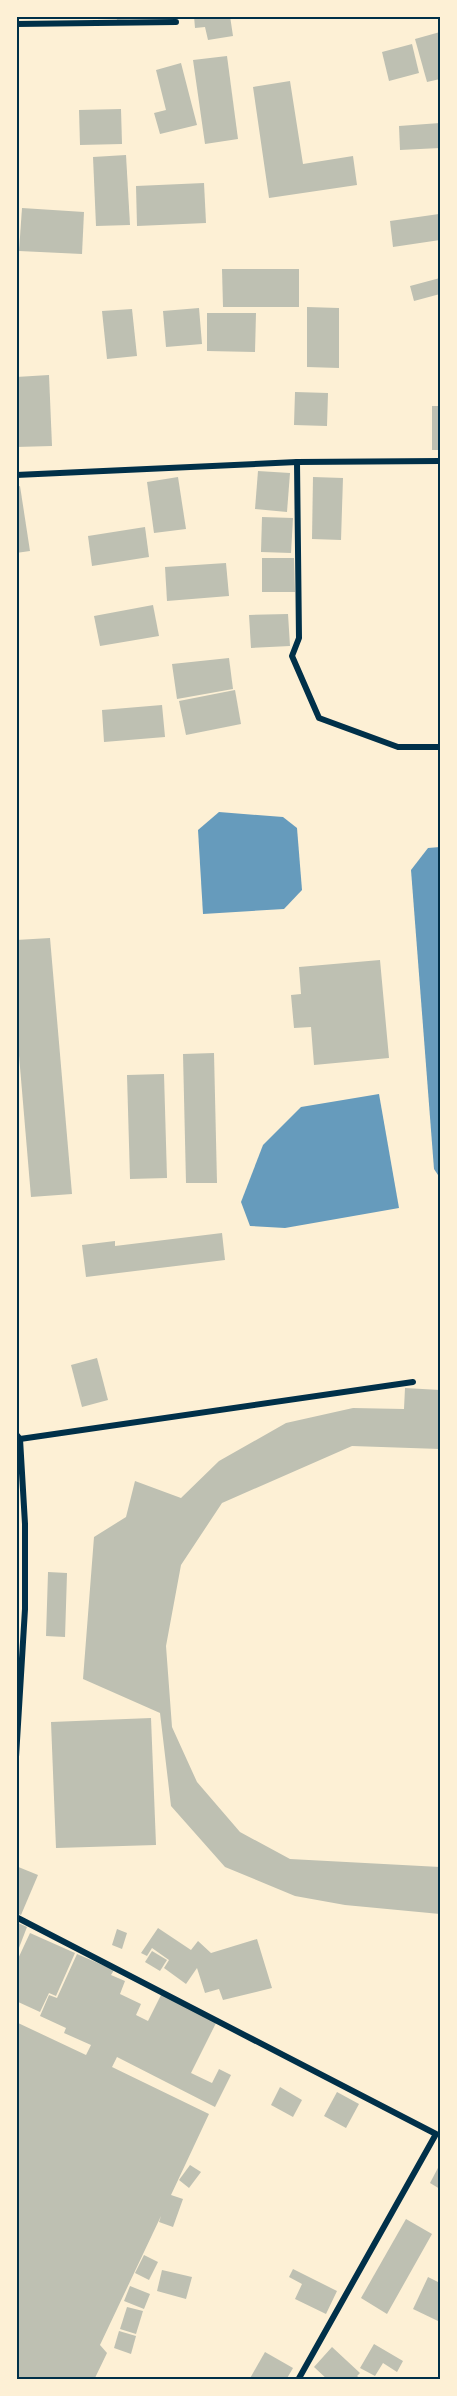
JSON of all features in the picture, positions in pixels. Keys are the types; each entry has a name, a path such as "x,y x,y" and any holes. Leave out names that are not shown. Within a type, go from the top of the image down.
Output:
{"street":[{"path":"16,24 176,22"},
{"path":"16,475 297,462 441,461"},
{"path":"297,462 298,638 292,656 319,718 398,747 441,747"},
{"path":"16,1757 25,1609 25,1524 18,1437 413,1382"},
{"path":"16,1917 438,2135 298,2379"}],"water":[{"path":"219,812 283,817 297,828 302,890 284,909 203,914 198,830"},
{"path":"440,847 440,1178 434,1169 411,870 428,848"},
{"path":"379,1094 399,1208 285,1228 250,1226 241,1202 263,1145 301,1107"}],"building":[{"path":"116,16 142,16 142,18 117,20"},
{"path":"194,16 230,16 233,36 208,40 205,27 195,28"},
{"path":"440,32 440,79 427,82 415,39"},
{"path":"412,44 419,73 389,81 382,52"},
{"path":"227,56 238,139 205,144 193,60"},
{"path":"181,63 197,125 160,134 154,113 166,110 156,70"},
{"path":"290,81 303,164 353,156 357,185 269,198 253,87"},
{"path":"121,109 122,144 80,145 79,110"},
{"path":"440,123 440,148 400,150 399,126"},
{"path":"126,155 130,225 96,226 93,157"},
{"path":"204,183 206,223 137,226 136,186"},
{"path":"22,208 84,212 82,254 19,251"},
{"path":"439,214 440,240 393,247 390,221"},
{"path":"222,269 299,269 299,307 223,307"},
{"path":"440,278 440,294 414,301 410,286"},
{"path":"307,307 339,308 339,368 307,367"},
{"path":"199,308 202,344 166,347 163,311"},
{"path":"132,309 137,356 107,359 102,311"},
{"path":"207,313 256,313 255,352 207,351"},
{"path":"49,375 52,446 16,447 16,377"},
{"path":"295,392 328,393 327,426 294,425"},
{"path":"432,406 440,406 440,450 432,450"},
{"path":"258,471 290,473 287,512 255,509"},
{"path":"178,477 186,529 154,533 147,482"},
{"path":"313,477 343,478 341,540 312,539"},
{"path":"20,486 30,551 16,553 16,487"},
{"path":"262,517 293,518 291,553 261,552"},
{"path":"145,527 149,557 92,566 88,536"},
{"path":"262,558 294,558 295,592 262,592"},
{"path":"226,563 229,596 167,601 165,567"},
{"path":"153,605 159,636 100,646 94,616"},
{"path":"288,614 290,646 251,648 249,615"},
{"path":"229,658 233,689 177,699 172,664"},
{"path":"235,690 241,724 186,735 179,701"},
{"path":"162,705 165,737 104,742 102,710"},
{"path":"50,938 72,1194 31,1197 16,1020 16,940"},
{"path":"380,960 389,1058 314,1065 311,1027 294,1028 291,995 301,994 299,967"},
{"path":"214,1053 217,1183 186,1183 183,1054"},
{"path":"164,1074 167,1178 130,1179 127,1075"},
{"path":"222,1233 225,1260 86,1277 82,1245 115,1241 115,1246"},
{"path":"97,1358 108,1400 82,1407 71,1365"},
{"path":"405,1388 440,1390 440,1449 352,1446 222,1503 181,1565 166,1646 172,1727 197,1782 240,1832 290,1859 440,1867 440,1914 345,1905 295,1896 225,1867 171,1806 160,1713 83,1679 94,1537 126,1517 135,1481 181,1498 219,1461 286,1423 353,1408 404,1409"},
{"path":"48,1572 67,1573 65,1637 46,1636"},
{"path":"151,1718 156,1845 56,1848 51,1722"},
{"path":"16,1866 38,1875 21,1915 16,1913"},
{"path":"16,1922 27,1927 17,1953 16,1953"},
{"path":"158,1928 191,1950 198,1941 211,1953 257,1939 272,1988 223,2000 219,1989 205,1993 197,1968 186,1984 164,1968 169,1960 152,1948 147,1956 141,1953"},
{"path":"117,1929 127,1933 122,1949 112,1945"},
{"path":"30,1933 75,1953 56,1996 49,1993 40,2012 16,2001 16,1963"},
{"path":"152,1951 167,1960 160,1971 145,1962"},
{"path":"77,1954 114,1970 111,1975 125,1981 120,1994 141,2004 136,2015 148,2021 162,1993 217,2021 191,2073 212,2083 219,2069 231,2075 215,2107 117,2057 112,2067 209,2114 171,2195 183,2199 173,2227 159,2222 161,2216 100,2345 107,2353 94,2380 16,2380 16,2022 86,2055 91,2045 64,2033 66,2028 40,2016 49,1995 57,1998"},
{"path":"280,2087 302,2100 293,2117 271,2105"},
{"path":"337,2092 359,2104 346,2128 324,2116"},
{"path":"440,2164 440,2189 430,2183"},
{"path":"190,2165 201,2172 189,2188 179,2180"},
{"path":"406,2219 432,2234 387,2314 361,2298"},
{"path":"144,2255 158,2262 149,2280 135,2273"},
{"path":"293,2269 337,2291 326,2314 295,2299 302,2284 289,2277"},
{"path":"162,2270 192,2277 186,2299 157,2291"},
{"path":"428,2277 440,2283 438,2321 413,2309"},
{"path":"130,2286 150,2294 144,2309 124,2301"},
{"path":"127,2307 143,2311 136,2334 120,2329"},
{"path":"119,2331 136,2336 131,2354 114,2348"},
{"path":"374,2344 403,2361 397,2372 383,2363 375,2376 360,2368"},
{"path":"332,2347 360,2373 357,2376 362,2380 328,2380 314,2367"},
{"path":"265,2352 293,2368 286,2380 249,2380"}]}
